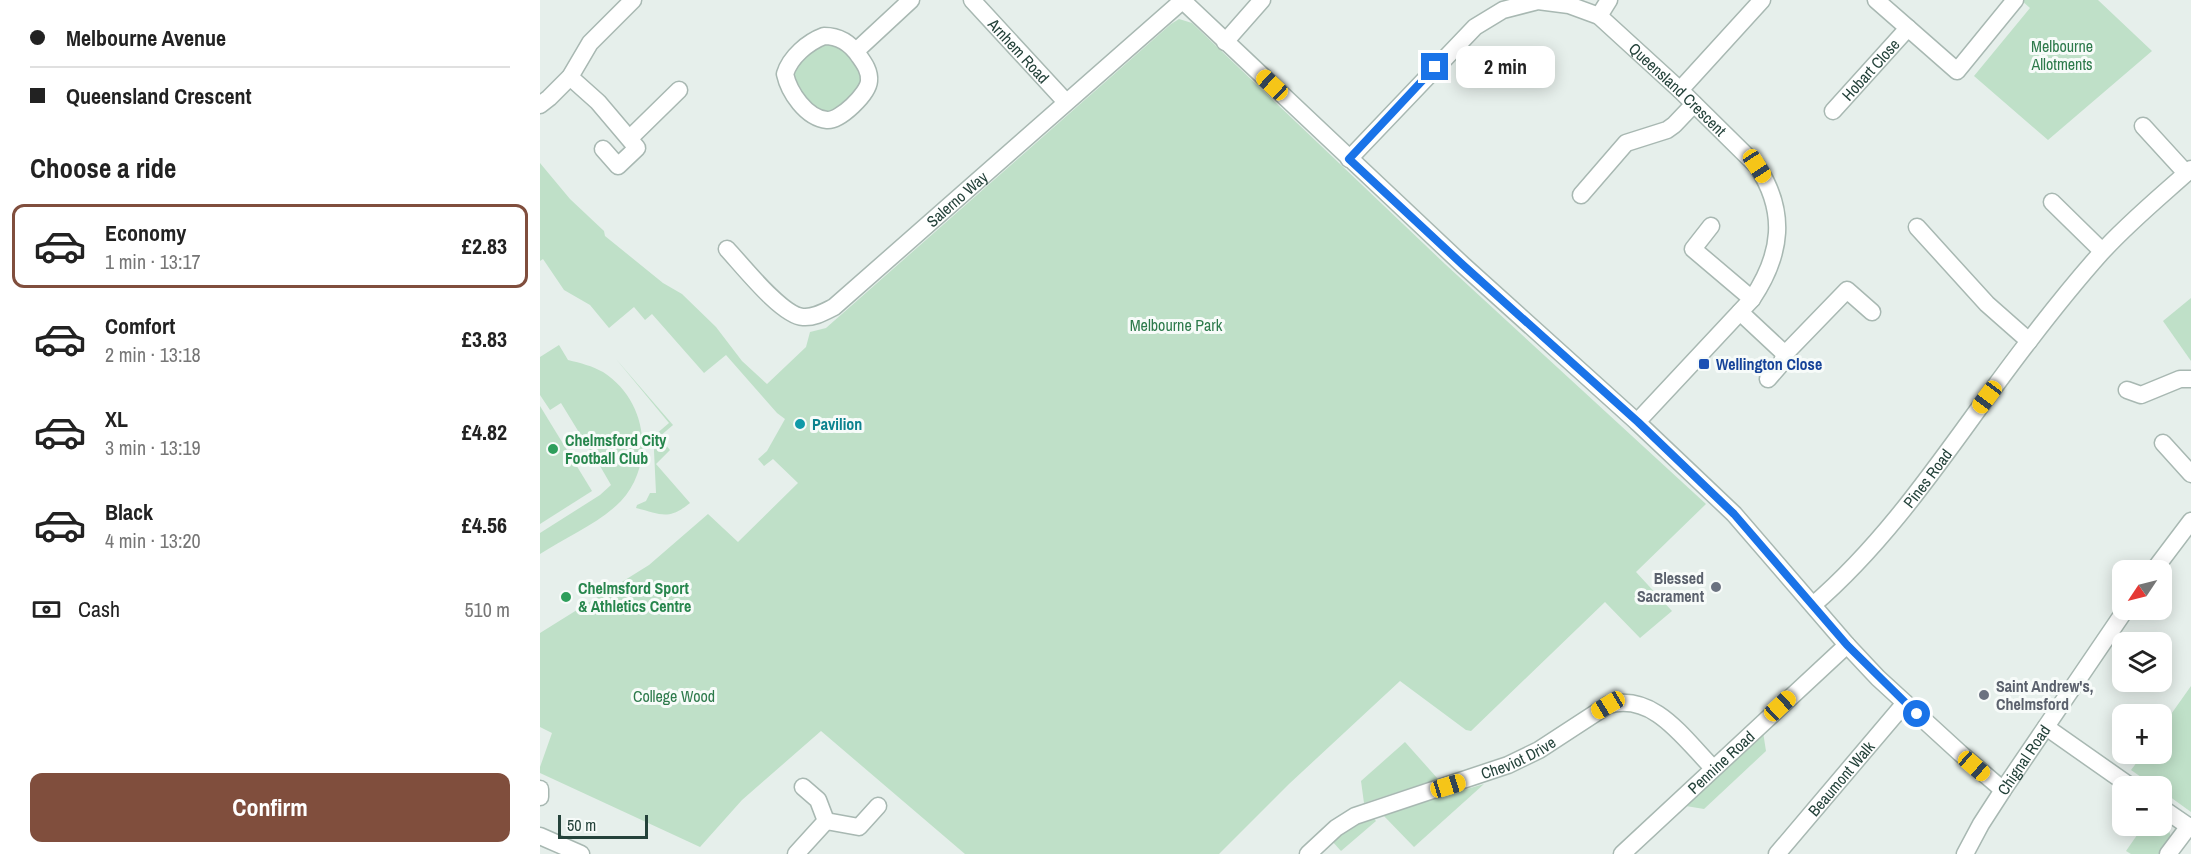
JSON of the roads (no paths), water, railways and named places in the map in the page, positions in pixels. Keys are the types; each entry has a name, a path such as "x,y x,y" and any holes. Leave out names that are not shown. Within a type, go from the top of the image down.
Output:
{"street":[{"path":"540,105 570,77 590,43 633,0"},
{"path":"856,51 912,0"},
{"name":"Arnhem Road","path":"972,0 1066,102"},
{"path":"1182,0 1349,159 1638,422 1734,514 1847,645 1905,703 2003,790"},
{"name":"Salerno Way","path":"727,249 781,307 801,317 817,316 834,307 1182,0"},
{"path":"1225,42 1262,0"},
{"name":"Queensland Crescent","path":"1349,159 1475,27 1503,10 1538,0 1569,5 1599,16 1680,90 1757,166 1765,179 1774,203 1777,234 1774,258 1765,280 1752,299 1638,422"},
{"path":"1599,16 1609,0"},
{"path":"1680,90 1762,0"},
{"name":"Hobart Close","path":"1876,0 1957,71 2015,0"},
{"name":"Hobart Close","path":"1833,111 1908,28"},
{"path":"824,36 839,38 856,51 869,74 869,82 862,96 833,119 816,117 808,112 787,84 785,74 791,60 812,42 824,36"},
{"path":"570,77 598,102 637,148 618,166 603,149"},
{"path":"630,138 680,90"},
{"path":"1581,195 1626,143 1667,130 1694,104"},
{"name":"Pines Road","path":"1813,605 1845,577 1871,549 2029,341 2102,251 2189,171 2143,126"},
{"path":"2052,202 2102,251"},
{"path":"1711,226 1693,249 1752,299"},
{"path":"1917,227 1987,304 2029,341"},
{"path":"1768,379 1785,354 1847,290 1872,312"},
{"path":"1740,312 1785,354"},
{"path":"2127,390 2141,395 2180,379 2191,379"},
{"path":"2163,443 2191,474"},
{"path":"2162,560 2191,521"},
{"name":"Chignal Road","path":"1965,854 2003,790 2119,620"},
{"name":"Pennine Road","path":"1622,854 1847,645"},
{"name":"Cheviot Drive","path":"1308,854 1336,828 1355,816 1508,765 1539,750 1608,705 1619,702 1643,705 1659,714 1713,768"},
{"name":"Beaumont Walk","path":"1777,854 1905,703"},
{"path":"2046,727 2116,776"},
{"path":"803,787 818,800 826,821"},
{"path":"540,789 540,797"},
{"path":"826,821 859,827 878,806"},
{"path":"2168,854 2190,827 2172,815"},
{"path":"795,854 826,821"},
{"path":"540,836 581,854"}],"place":[{"name":"Wellington Close","path":"1704,364"},
{"name":"Pavilion","path":"800,424"},
{"name":"Chelmsford City Football Club","path":"553,449"},
{"name":"Blessed Sacrament","path":"1716,587"},
{"name":"Chelmsford Sport & Athletics Centre","path":"566,597"},
{"name":"Saint Andrew's, Chelmsford","path":"1984,695"}],"park label":[{"name":"Melbourne Allotments","path":"2062,55"},
{"name":"Melbourne Park","path":"1176,325"},
{"name":"College Wood","path":"674,696"}]}
